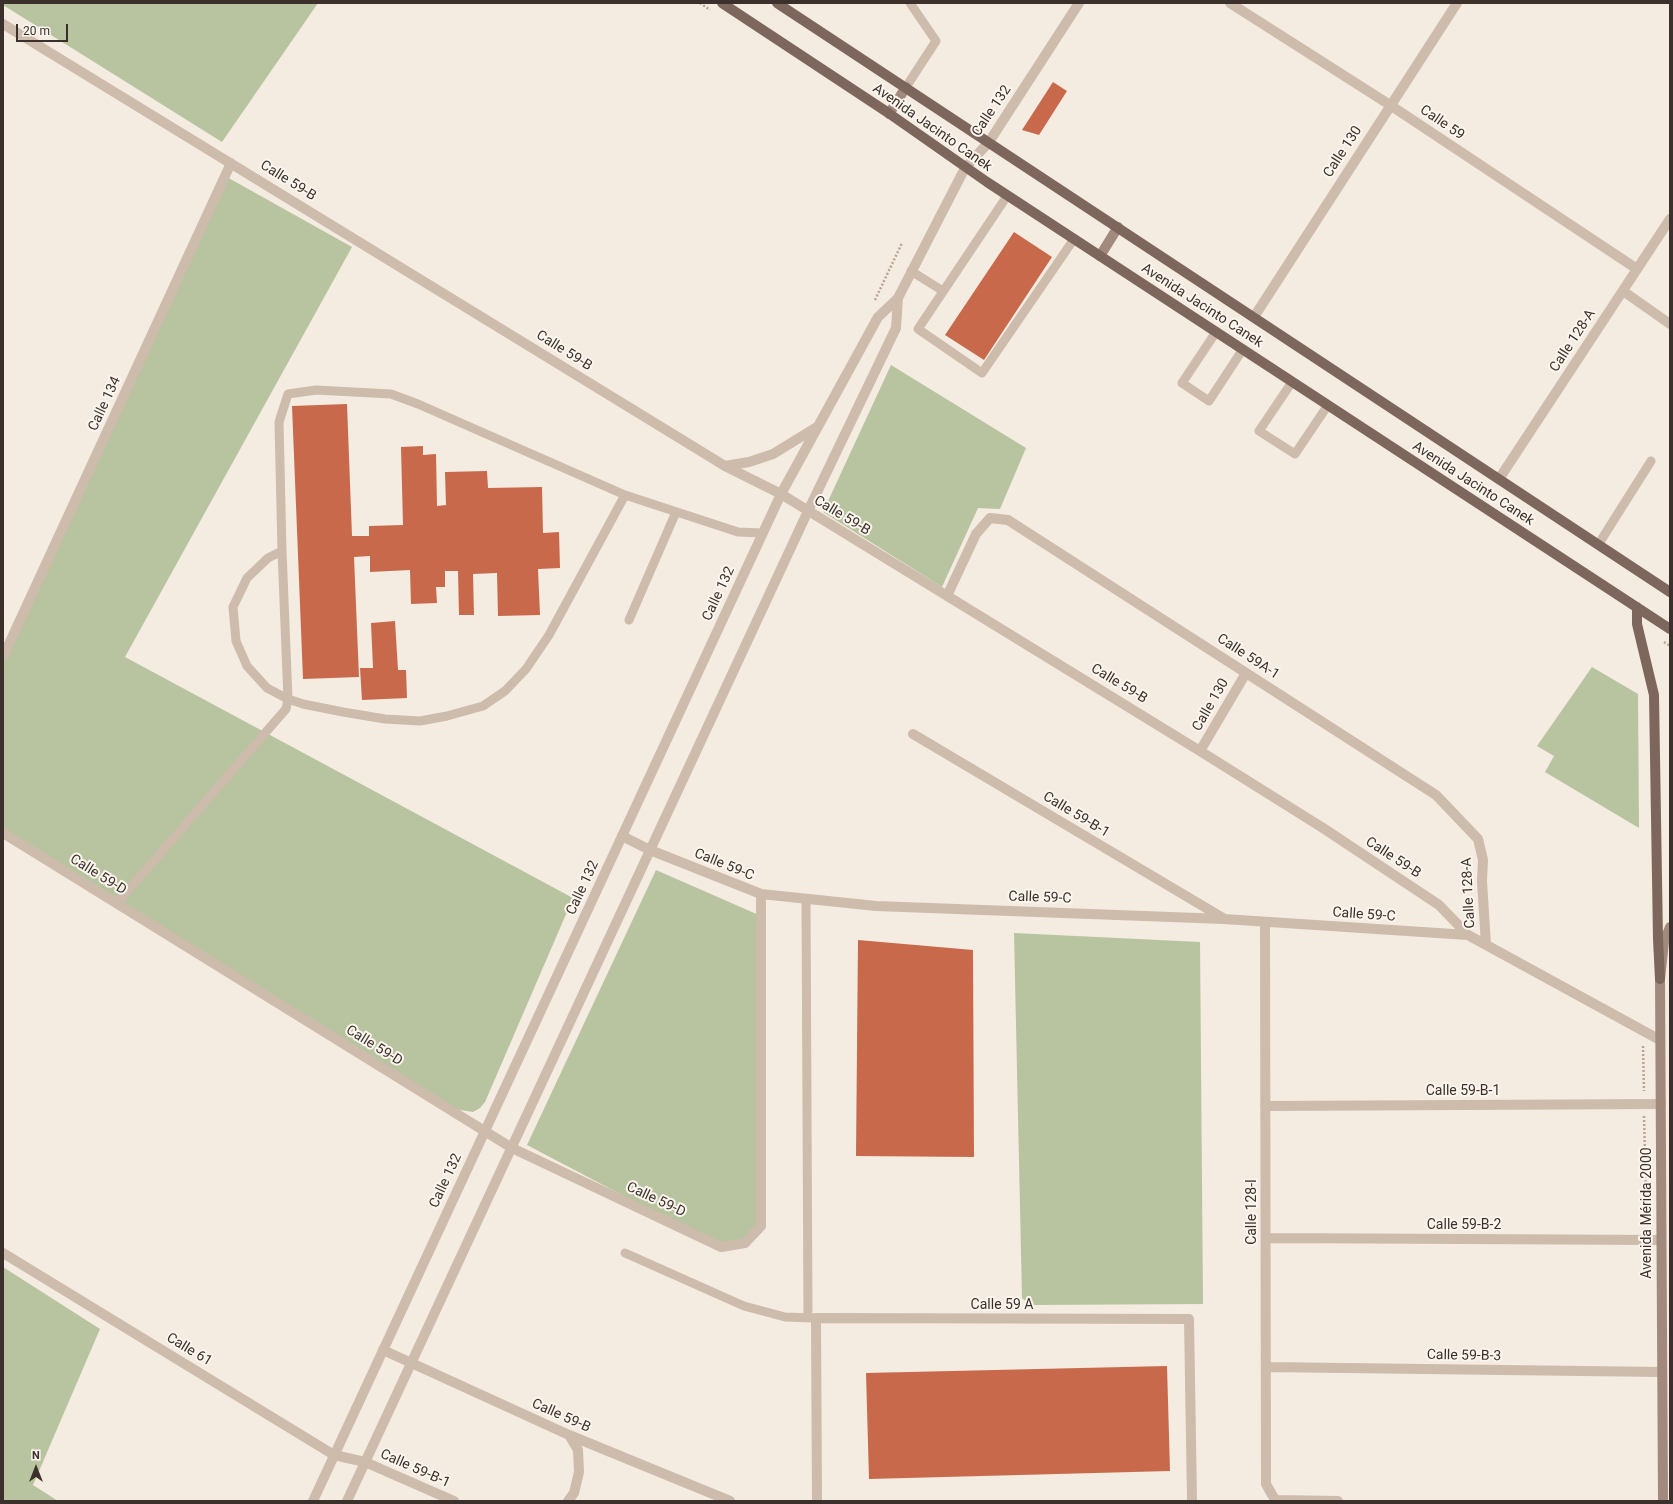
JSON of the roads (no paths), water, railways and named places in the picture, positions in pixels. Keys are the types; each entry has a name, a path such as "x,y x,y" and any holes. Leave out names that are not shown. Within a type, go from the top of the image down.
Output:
{"main road":[{"name":"Avenida Jacinto Canek","path":"722,3 889,114 965,168 1670,629"},
{"name":"Avenida Jacinto Canek","path":"777,3 1670,592"},
{"path":"889,114 906,87"},
{"path":"1100,256 1118,227"},
{"path":"1637,607 1637,624 1654,695 1660,979"},
{"name":"Avenida Mérida 2000","path":"1663,1501 1660,979 1664,942 1670,927"}],"street":[{"name":"Calle 132","path":"313,1501 781,494 878,317 898,298 965,168 989,142 1079,3"},
{"name":"Calle 59","path":"1230,3 1390,106 1637,269"},
{"name":"Calle 130","path":"1254,317 1457,3"},
{"name":"Calle 59-B","path":"3,24 725,466 781,494 1200,751 1323,828 1439,905 1468,935 1660,1040"},
{"name":"Calle 134","path":"3,657 231,163"},
{"name":"Calle 128-A","path":"1498,479 1670,219"},
{"path":"1622,291 1670,324"},
{"name":"Calle 132","path":"347,1501 808,511 896,328 898,298"},
{"path":"725,466 750,462 773,454 818,426"},
{"name":"Calle 59A-1","path":"947,596 976,534 990,518 1008,520 1436,795 1478,839"},
{"name":"Calle 130","path":"1200,751 1246,673"},
{"name":"Calle 59-B-1","path":"913,734 1224,919"},
{"name":"Calle 59-D","path":"3,833 512,1148 721,1247 745,1243 761,1226 761,894"},
{"name":"Calle 59-C","path":"622,836 650,850 761,894 876,906 1224,919 1468,935"},
{"name":"Calle 128-A","path":"1478,839 1483,860 1482,881 1486,945"},
{"name":"Calle 128-I","path":"1265,922 1266,1484 1275,1500 1338,1501"},
{"name":"Calle 59-B-1","path":"1265,1106 1661,1104"},
{"name":"Calle 59-B-2","path":"1266,1238 1662,1240"},
{"name":"Calle 61","path":"3,1253 334,1455 365,1462"},
{"path":"812,1318 817,1501"},
{"name":"Calle 59 A","path":"812,1318 1189,1319 1192,1501"},
{"name":"Calle 59-B","path":"383,1350 569,1436 730,1501"},
{"name":"Calle 59-B-3","path":"1266,1367 1662,1372"},
{"path":"568,1501 574,1493 579,1472 578,1450 569,1436"},
{"name":"Calle 59-B-1","path":"365,1462 454,1501"}],"lane":[{"path":"906,87 936,41 910,3"},
{"path":"1008,196 918,329 982,373 1074,239"},
{"path":"911,271 943,291"},
{"path":"1216,332 1182,383 1209,401 1243,349"},
{"path":"1292,382 1260,431 1295,454 1328,405"},
{"path":"117,903 286,709 288,699 279,422 288,394 316,390 391,394 411,401 626,495 738,532 763,533"},
{"path":"1598,545 1651,461"},
{"path":"282,551 268,558 247,578 233,607 236,641 247,666 267,688 288,699 303,704 385,719 420,721 447,716 483,706 505,691 521,674 549,635 626,495"},
{"path":"629,620 676,512"},
{"path":"625,1253 744,1306 785,1317 812,1318 806,899"}]}
